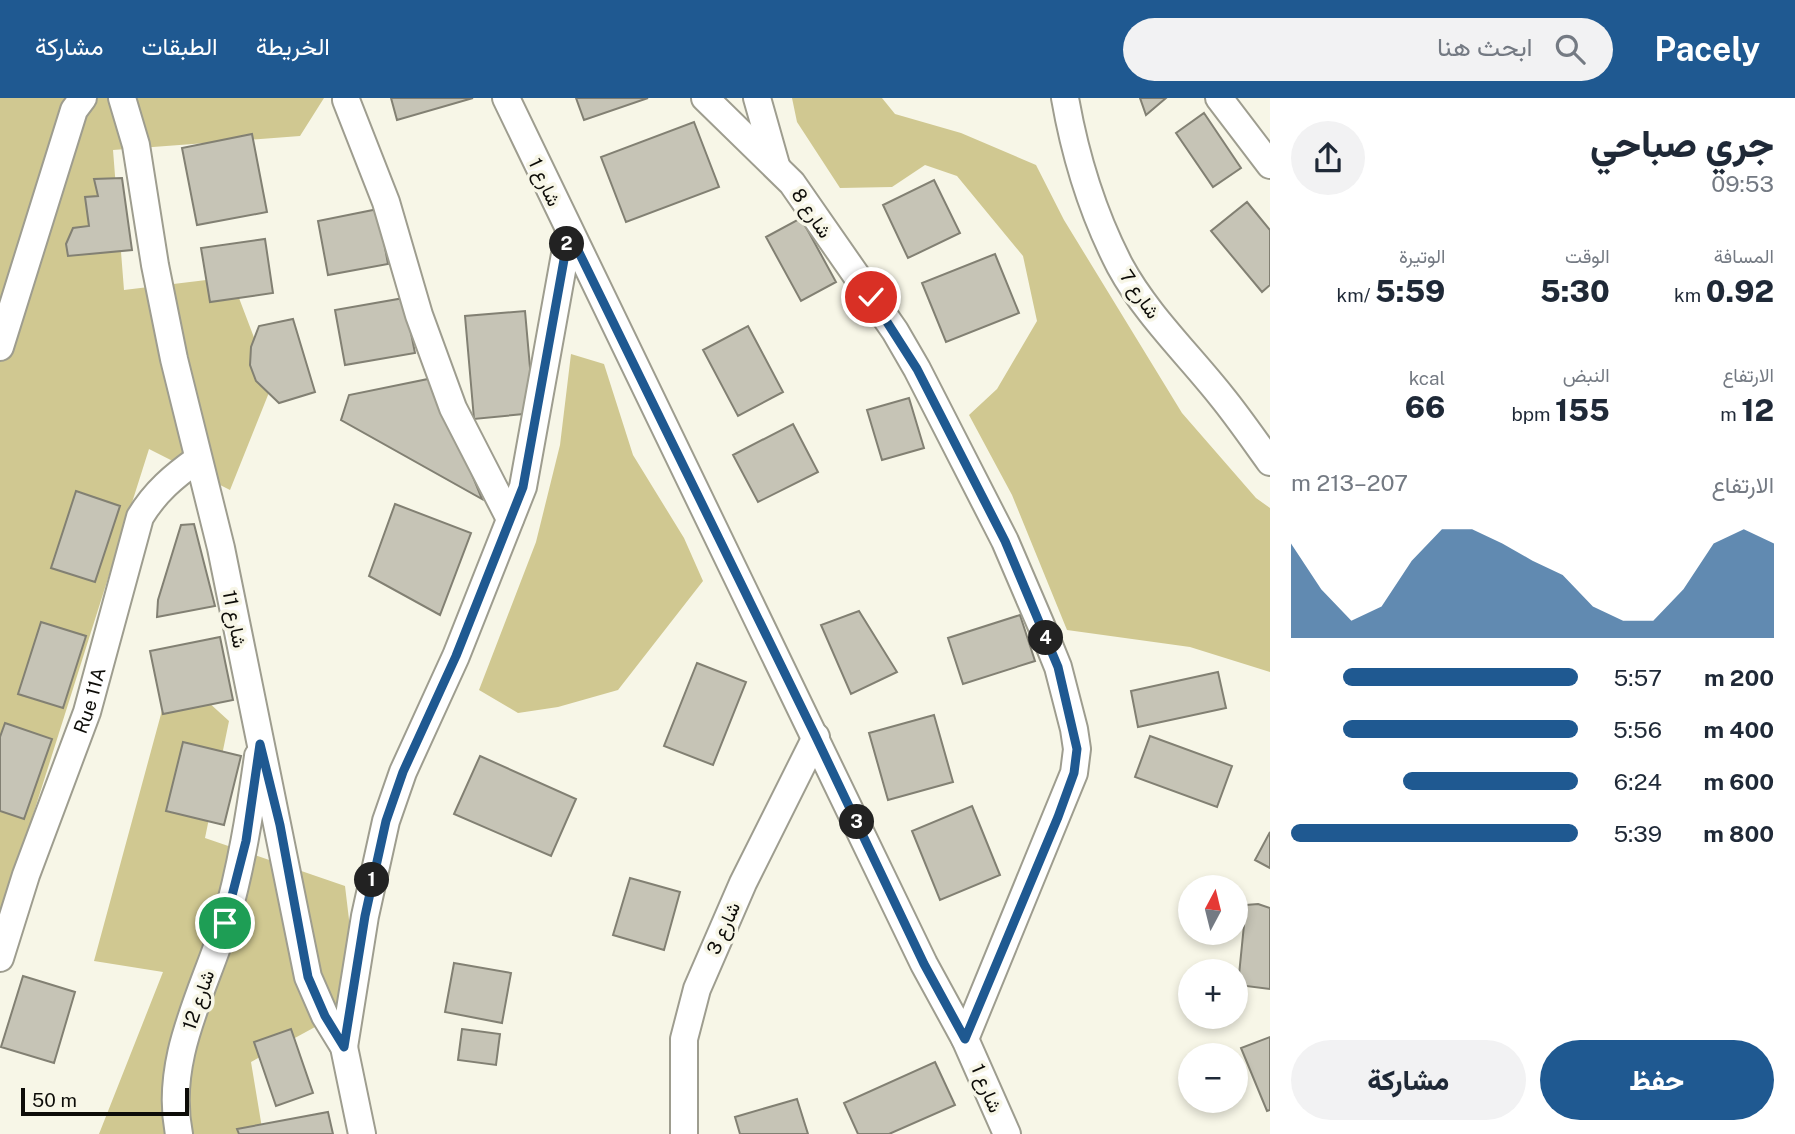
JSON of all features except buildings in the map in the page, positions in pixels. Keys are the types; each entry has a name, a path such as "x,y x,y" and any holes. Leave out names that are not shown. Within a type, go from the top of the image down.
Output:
{"street":[{"path":"0,347 74,110 83,98"},
{"name":"شارع 11","path":"122,98 136,145 155,265 198,459 221,548 260,744 280,825 308,977 325,1016 344,1047 362,1134"},
{"name":"شارع 1","path":"506,98 924,964 965,1039 1007,1134"},
{"name":"شارع 8","path":"705,98 792,183 895,331 917,369 1015,565 1058,667 1077,749 1070,784 965,1039"},
{"path":"757,98 776,165"},
{"name":"شارع 7","path":"1065,98 1072,136 1087,186 1121,266 1164,329 1223,398 1270,462"},
{"path":"1219,98 1270,165"},
{"path":"346,100 386,202 419,315 453,408 510,519"},
{"path":"344,1047 365,916 386,821 403,772 456,656 523,487 534,442 569,232"},
{"name":"Rue 11A","path":"0,958 26,875 87,712 140,517 151,499 170,479 198,459"},
{"name":"شارع 3","path":"684,1134 684,1040 697,989 743,883 816,737"},
{"name":"شارع 12","path":"179,1134 173,1105 178,1059 225,923 246,841 260,744"}],"shaded area":[{"path":"0,98 324,98 300,136 113,150 124,290 231,277 272,385 230,490 149,449 0,919"},
{"path":"792,98 882,98 895,114 961,133 1036,165 1064,220 1182,413 1256,498 1270,508 1270,672 1190,647 1067,630 1012,495 969,415 997,389 1037,321 1023,256 957,176 925,165 892,187 840,188 797,122"},
{"path":"571,354 604,364 633,455 684,538 703,581 618,690 558,707 518,713 479,690 536,542 560,445"},
{"path":"173,670 229,721 205,838 345,886 359,1003 251,1062 263,1134 99,1134 163,972 94,961"}],"route":[{"path":"225,923 246,841 260,744 280,825 308,977 325,1016 344,1047 365,916 386,821 403,772 456,656 523,487 534,442 569,232 859,825 924,964 965,1039 1058,817 1074,773 1077,749 1058,667 1005,541 917,369 871,297"}]}
